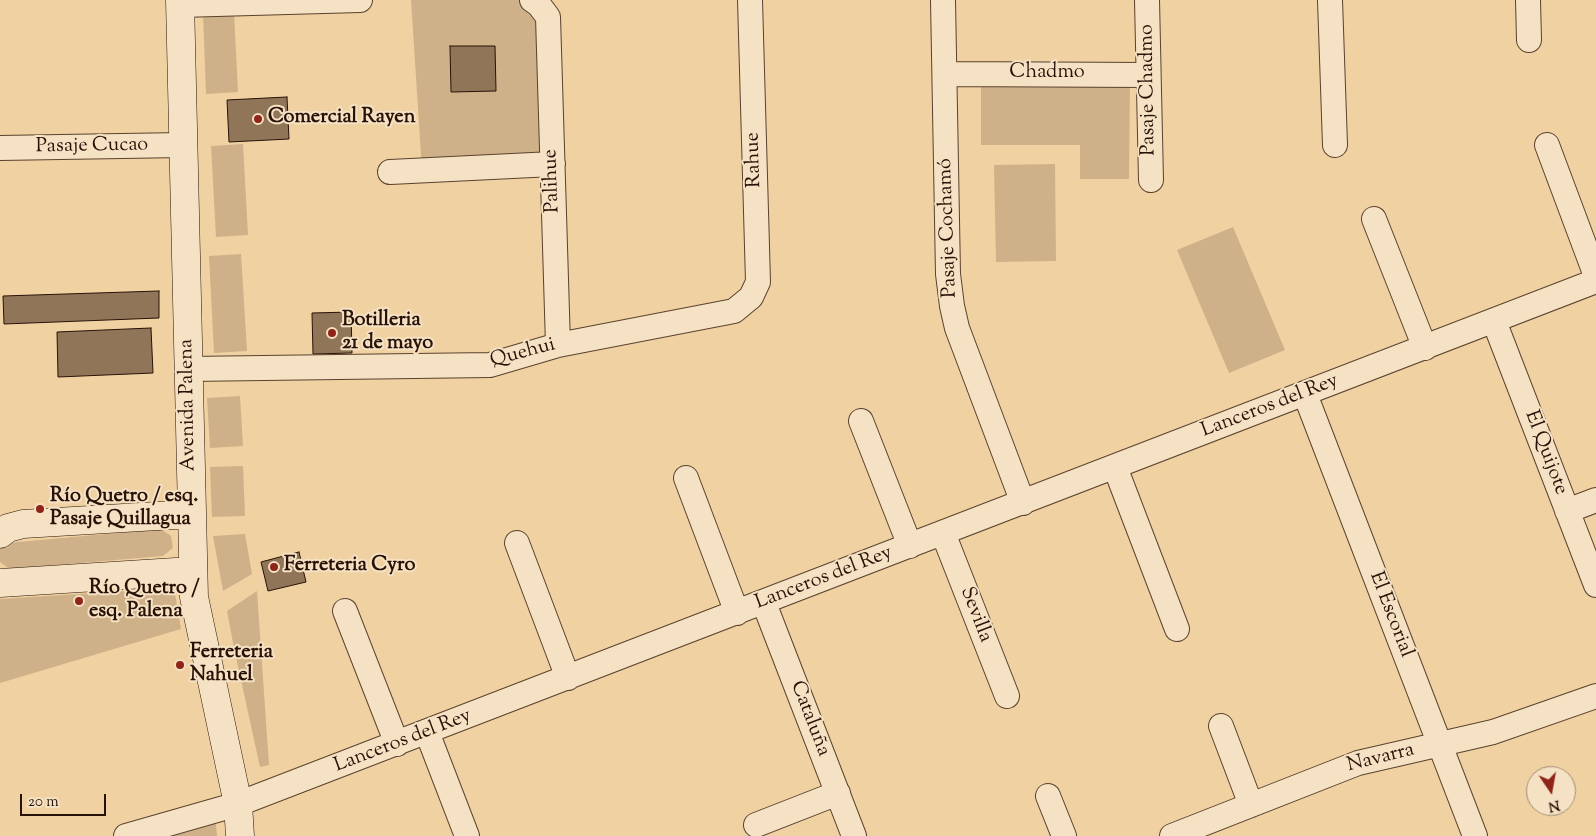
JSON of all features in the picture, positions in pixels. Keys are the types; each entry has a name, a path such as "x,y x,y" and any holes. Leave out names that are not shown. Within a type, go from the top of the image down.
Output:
{"street":[{"path":"180,3 360,0"},
{"name":"Rahue","path":"734,311 751,297 758,282 750,0"},
{"name":"Pasaje Cochamó","path":"943,0 948,274 952,306 957,328 1023,503"},
{"name":"Pasaje Chadmo","path":"1147,0 1151,180"},
{"path":"1330,0 1334,145"},
{"path":"1528,0 1529,40"},
{"name":"Avenida Palena","path":"180,3 192,571 198,620 238,804 240,836"},
{"name":"Palihue","path":"540,8 553,164 558,345"},
{"name":"Chadmo","path":"945,74 1148,75"},
{"name":"Pasaje Cucao","path":"0,148 183,145"},
{"path":"1547,145 1596,276"},
{"path":"390,172 553,164"},
{"path":"1374,219 1425,348"},
{"name":"Lanceros del Rey","path":"126,836 238,804 1596,282"},
{"name":"Quehui","path":"188,369 490,365 558,345 734,311"},
{"name":"El Quijote","path":"1494,321 1596,585"},
{"name":"El Escorial","path":"1305,394 1475,836"},
{"name":"Lanceros del Rey","path":"861,421 910,546"},
{"path":"1115,467 1177,629"},
{"name":"Lanceros del Rey","path":"686,478 737,613"},
{"path":"1567,511 1596,500"},
{"path":"0,534 8,528 23,524 191,514"},
{"name":"Sevilla","path":"943,533 1007,696"},
{"path":"517,543 568,678"},
{"path":"0,583 192,571"},
{"name":"Cataluña","path":"764,602 854,836"},
{"path":"345,611 397,744"},
{"name":"Navarra","path":"1172,836 1358,763 1493,732 1596,696"},
{"path":"1220,726 1251,804"},
{"path":"427,732 467,836"},
{"path":"756,825 838,793"},
{"path":"1048,796 1064,836"}],"shaded area":[{"path":"411,0 532,0 539,5 553,164 422,170"},
{"path":"234,13 238,92 206,94 203,15"},
{"path":"981,83 1130,84 1129,179 1080,179 1080,145 981,145"},
{"path":"243,144 248,235 216,237 211,146"},
{"path":"1055,164 1056,261 996,262 994,165"},
{"path":"1233,227 1285,350 1229,373 1177,250"},
{"path":"241,254 247,351 214,353 209,256"},
{"path":"240,396 243,446 210,448 207,398"},
{"path":"243,466 245,516 212,517 210,467"},
{"path":"161,529 171,536 173,548 163,556 9,569 0,562 0,549 7,543"},
{"path":"245,534 252,574 223,591 213,536"},
{"path":"174,588 181,629 0,683 0,599"},
{"path":"257,591 269,765 260,767 227,611"},
{"path":"215,813 217,836 161,836"}],"building":[{"path":"450,46 495,46 496,91 451,92"},
{"name":"Comercial Rayen","path":"287,97 289,139 229,142 227,100"},
{"path":"159,291 159,318 4,324 3,296"},
{"name":"Botilleria 21 de mayo","path":"351,312 352,353 313,354 312,313"},
{"path":"151,328 153,373 58,377 57,332"},
{"path":"299,552 306,582 268,591 261,562"}],"place":[{"name":"Comercial Rayen","path":"258,119"},
{"name":"Botilleria 21 de mayo","path":"332,333"},
{"name":"Río Quetro / esq. Pasaje Quillagua","path":"40,509"},
{"name":"Ferreteria Cyro","path":"274,567"},
{"name":"Río Quetro / esq. Palena","path":"79,601"},
{"name":"Ferreteria Nahuel","path":"180,665"}]}
